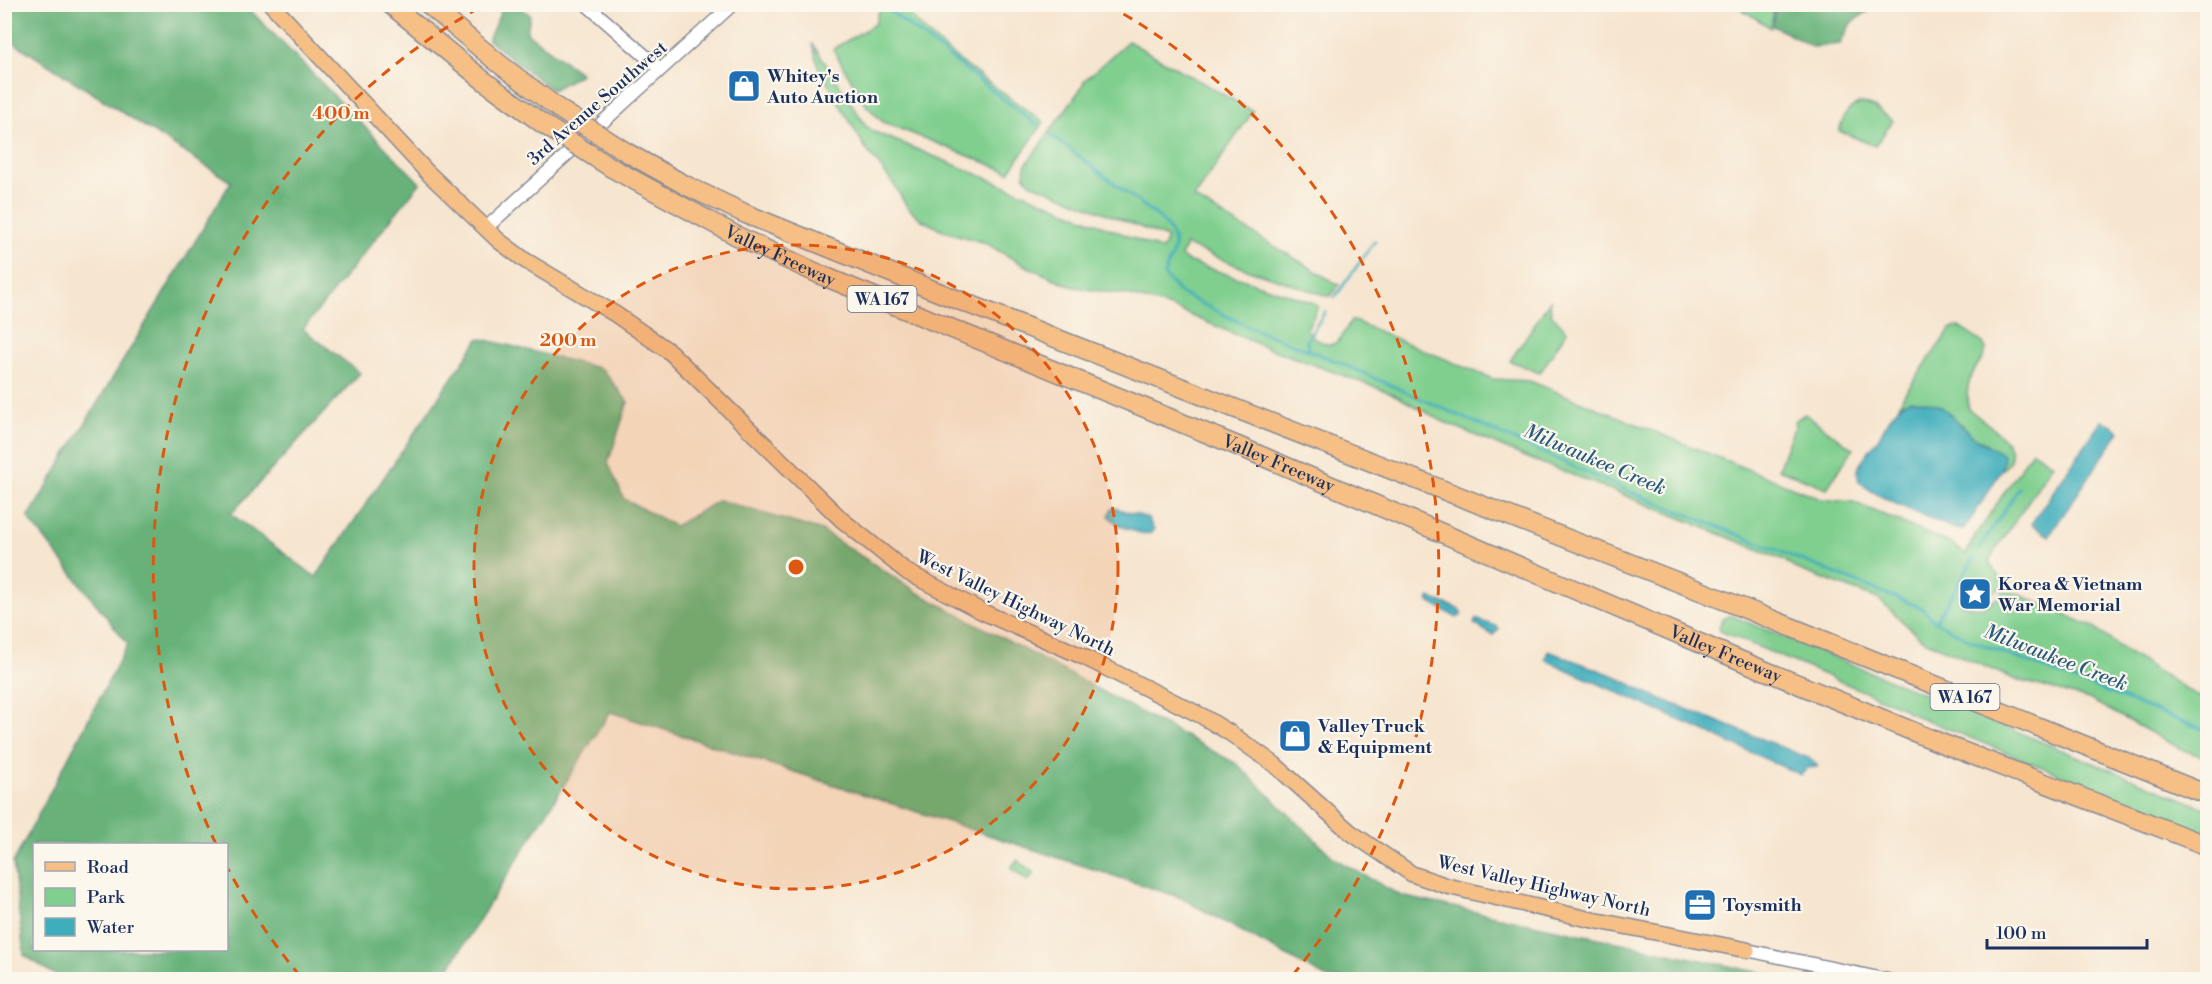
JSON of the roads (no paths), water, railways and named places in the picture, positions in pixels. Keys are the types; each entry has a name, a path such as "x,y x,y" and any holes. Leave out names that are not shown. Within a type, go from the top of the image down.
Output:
{"highway":[{"name":"Valley Freeway","path":"390,4 474,73 543,124 610,166 737,236 821,274 1245,449 1744,662 1941,743 2208,846"},
{"name":"Valley Freeway","path":"428,4 496,62 559,109 626,152 685,185 746,214 1721,599 2208,795"},
{"path":"2075,741 2143,761 2208,785"},
{"path":"2068,792 2208,856"}],"main road":[{"name":"West Valley Highway North","path":"271,4 427,172 486,228 526,261 615,314 670,352 842,520 907,572 983,612 1086,658 1202,716 1274,764 1350,832 1412,874 1447,886 1588,919 1747,950"}],"street":[{"path":"586,4 660,69"},
{"name":"3rd Avenue Southwest","path":"486,228 660,69 674,60 733,4"},
{"path":"1747,950 1888,980"}],"water":[{"path":"1925,401 1942,408 1975,438 2004,456 2001,471 1963,529 1956,529 1886,499 1862,484 1858,478 1861,462 1892,415 1905,402"},
{"path":"2102,420 2120,431 2049,536 2031,524"},
{"path":"1114,508 1148,518 1154,530 1147,534 1123,527 1109,516"},
{"path":"1430,598 1460,609 1462,615 1457,618 1430,603 1428,600"},
{"path":"1476,619 1499,629 1493,635 1474,624"},
{"path":"1548,651 1615,676 1649,694 1811,759 1817,767 1807,768 1801,775 1548,661 1545,659"}],"waterway":[{"name":"Milwaukee Creek","path":"881,4 1037,125"},
{"name":"Milwaukee Creek","path":"1051,135 1161,219 1174,240 1173,251 1164,275 1180,293 1249,327 1336,361 1631,492 1922,608 1933,620 1970,640 2208,731"},
{"path":"1335,297 1375,241"},
{"path":"1308,349 1307,340 1325,312"},
{"path":"1979,549 2019,488"},
{"path":"1936,621 1974,558"}],"place":[{"name":"Whitey's Auto Auction","path":"744,86"},
{"name":"Korea & Vietnam War Memorial","path":"1975,594"},
{"name":"Valley Truck & Equipment","path":"1295,736"},
{"name":"Toysmith","path":"1700,905"}]}
